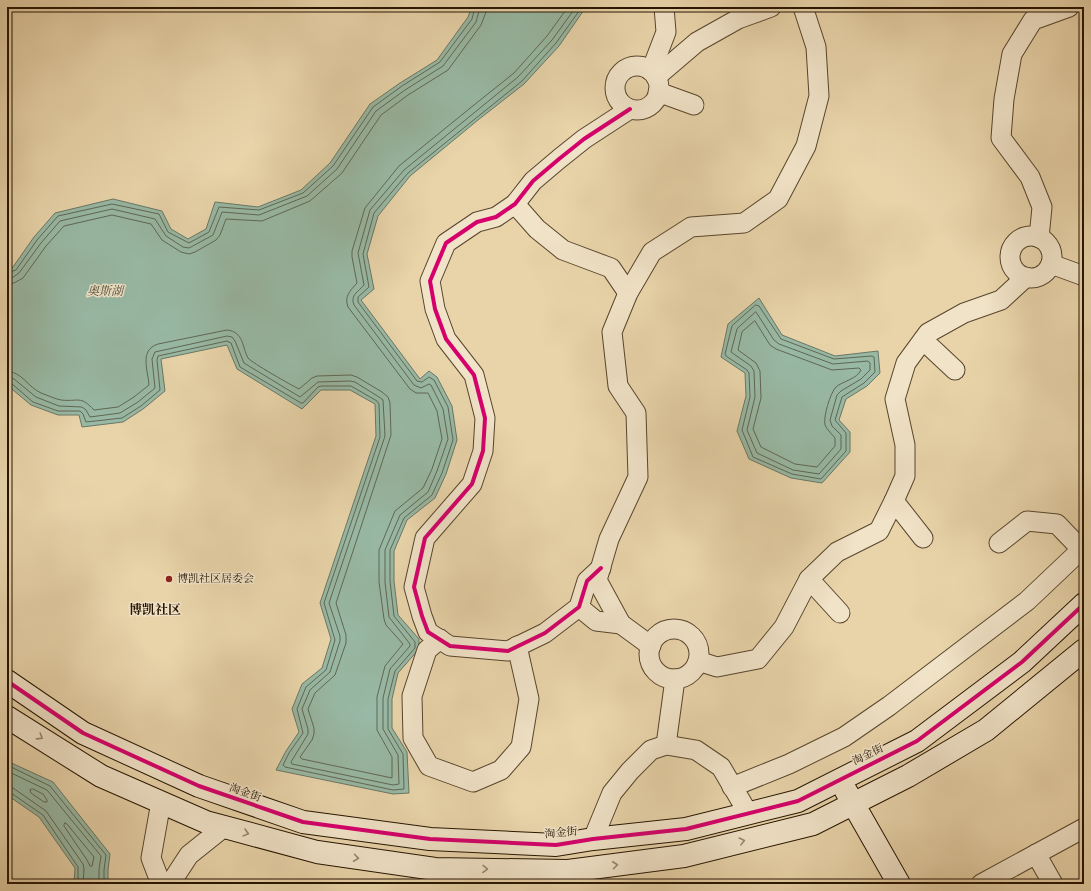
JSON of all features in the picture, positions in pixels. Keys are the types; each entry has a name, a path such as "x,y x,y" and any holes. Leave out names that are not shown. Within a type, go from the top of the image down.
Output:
{"street":[{"path":"664,7 666,32 655,80 656,99 645,109 637,110 630,109 623,105 618,100 616,94 615,87 620,74 632,67 638,66 645,68 655,80 694,105"},
{"path":"655,80 697,42 738,19 771,7"},
{"path":"651,646 621,624 597,580 609,539 638,477 636,413 618,386 612,332 628,293 652,252 691,227 744,223 778,199 806,146 818,96 816,47 803,7"},
{"path":"1039,238 1042,207 1030,177 1001,138 1004,99 1012,54 1033,20 1069,7"},
{"path":"601,568 587,582 579,607 545,633 508,651 450,646 428,632 414,587 425,538 472,484 483,451 485,418 474,375 446,339 435,309 430,280 446,243 477,222 496,217 515,204 533,181 559,159 584,139 630,109"},
{"path":"515,204 538,229 563,250 611,268 628,293"},
{"path":"1032,237 1039,238 1045,242 1052,253 1051,264 1045,273 1040,276 1026,278 1020,275 1012,264 1010,258 1012,251 1020,240 1032,237"},
{"path":"1051,264 1084,276"},
{"path":"698,661 717,667 758,659 784,627 809,579 837,552 879,531 894,502 904,476 905,445 895,399 906,363 928,333 964,313 1001,300 1026,278"},
{"path":"923,340 954,370"},
{"path":"894,502 923,538"},
{"path":"732,787 789,764 844,737 895,701 1027,601 1083,549 1057,524 1027,521 999,543"},
{"path":"809,579 840,613"},
{"name":"淘金街","path":"7,681 83,734 199,786 303,822 430,839 556,845 593,839 686,829 798,801 917,741 1022,662 1084,604"},
{"path":"579,607 596,621 621,624"},
{"path":"678,629 693,637 698,644 700,653 698,661 690,674 682,678 667,678 654,669 650,661 649,654 655,638 662,633 678,629"},
{"path":"440,639 427,650 412,696 413,738 429,766 473,782 501,770 521,747 529,699 517,646"},
{"path":"7,716 101,776 206,822 317,852 435,869 568,871 684,856 813,824 908,776 986,730 1084,650"},
{"path":"666,745 674,679"},
{"path":"593,839 612,793 630,771 651,750 666,745 696,750 721,767 748,813"},
{"path":"840,780 852,804 899,884"},
{"path":"187,813 199,786"},
{"path":"161,802 151,858 161,884"},
{"path":"170,884 189,855 224,826"},
{"path":"981,884 1084,828"},
{"path":"1036,854 1053,884"}],"water":[{"name":"奥斯湖","path":"472,7 586,7 559,46 524,84 410,176 378,216 367,254 374,289 361,300 420,379 429,371 437,377 452,406 457,440 446,474 435,498 407,520 394,551 394,581 398,615 419,639 419,649 398,673 392,699 392,728 407,752 409,793 393,794 276,770 286,751 299,732 292,709 302,684 322,668 331,639 320,603 376,436 375,404 350,390 321,390 302,409 237,369 227,345 161,359 165,391 143,409 123,422 82,427 79,415 58,415 31,405 7,385 7,270 13,267 34,237 55,213 113,199 162,211 171,229 188,239 206,229 215,202 258,207 301,190 330,163 370,104 437,60 468,17"},
{"path":"759,298 782,335 835,356 878,351 880,373 867,386 846,399 839,420 850,432 850,452 822,483 791,478 749,459 737,431 746,396 745,373 721,357 728,324"},
{"path":"7,761 53,782 110,854 108,884 74,884 75,868 39,817 7,795"}],"cycle path":[{"path":"601,568 587,581 579,607 545,633 508,651 450,646 428,632 414,587 425,538 472,484 483,451 485,418 474,375 446,339 435,309 430,281 446,243 477,222 496,217 515,204 533,181 559,159 584,139 630,109"},
{"path":"7,681 83,733 199,786 303,822 430,839 556,845 593,839 686,829 798,801 917,741 1022,662 1084,604"}],"place":[{"name":"博凯社区居委会","path":"169,579"}],"district":[{"name":"博凯社区","path":"155,610"}]}
